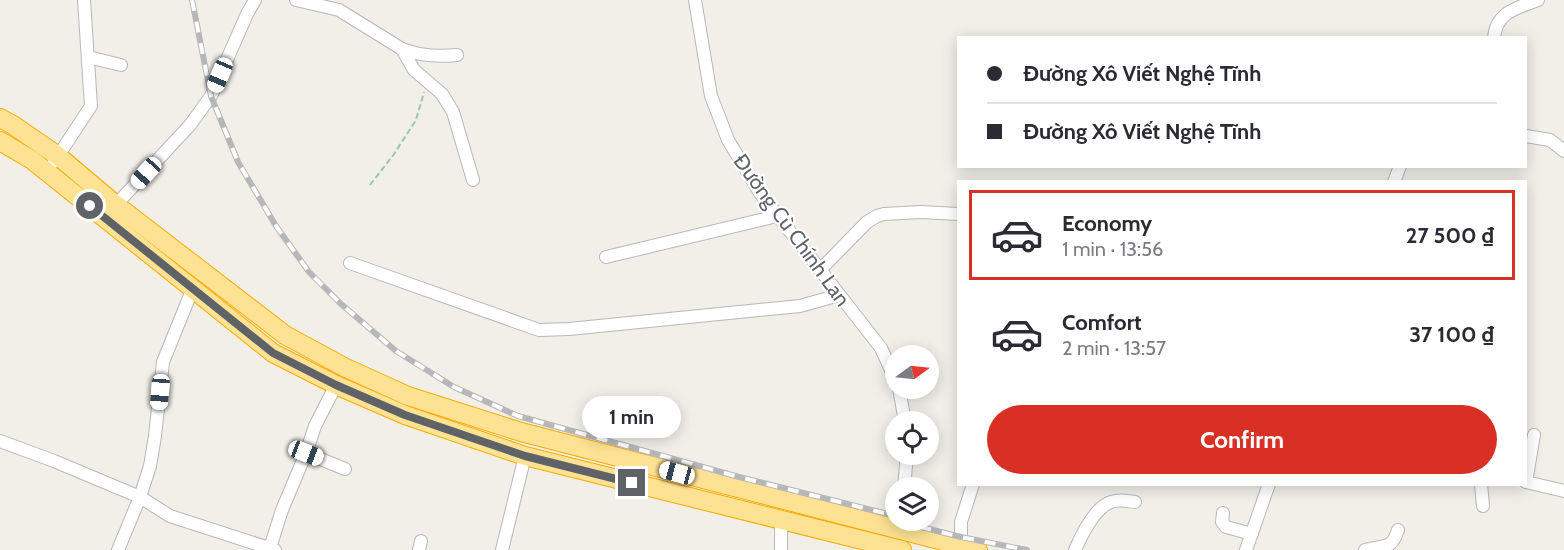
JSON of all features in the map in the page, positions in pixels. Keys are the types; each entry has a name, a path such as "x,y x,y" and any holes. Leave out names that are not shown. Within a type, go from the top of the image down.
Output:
{"highway":[{"path":"0,118 58,156 110,211 193,288 273,353 336,385 405,415 525,456 782,520 978,550"},
{"path":"0,141 32,159 48,172 110,211 285,335 344,367 408,396 521,432 899,537"}],"street":[{"path":"48,172 91,106 84,0"},
{"path":"110,211 190,125 212,96 255,0"},
{"path":"296,0 339,10 402,49 439,57 457,55"},
{"name":"Đường Cù Chính Lan","path":"695,0 711,96 728,140 760,193 880,348 885,358"},
{"path":"1494,36 1495,27 1501,17 1538,0"},
{"path":"402,49 414,70 442,94 453,112 473,180"},
{"path":"88,57 122,65"},
{"path":"1527,136 1550,140 1564,151"},
{"path":"820,270 867,222 877,216 921,212 957,213"},
{"path":"606,256 777,216"},
{"path":"350,263 538,330 569,329 800,306 839,295"},
{"path":"118,550 140,497 154,450 163,362 193,288"},
{"path":"0,441 140,497 170,516 273,549 282,510 315,426 336,385"},
{"path":"1527,476 1534,435"},
{"path":"306,453 345,469"},
{"path":"502,550 525,456"},
{"path":"1527,482 1564,491"},
{"path":"959,548 961,522 972,486"},
{"path":"1246,550 1268,486"},
{"path":"1481,486 1483,506"},
{"path":"1075,550 1088,525 1107,503 1118,500 1135,502"},
{"path":"1223,513 1222,522 1226,527 1252,534"},
{"path":"781,550 782,520"},
{"path":"1365,550 1392,549 1398,530"}],"path":[{"path":"370,185 416,120 427,81"}],"railway":[{"path":"192,0 211,96 238,162 276,226 309,272 341,304 396,351 454,387 518,416 739,477 885,513"},
{"path":"937,531 1027,550"}],"route":[{"path":"90,206 273,353 336,385 405,415 525,456 632,483"}]}
